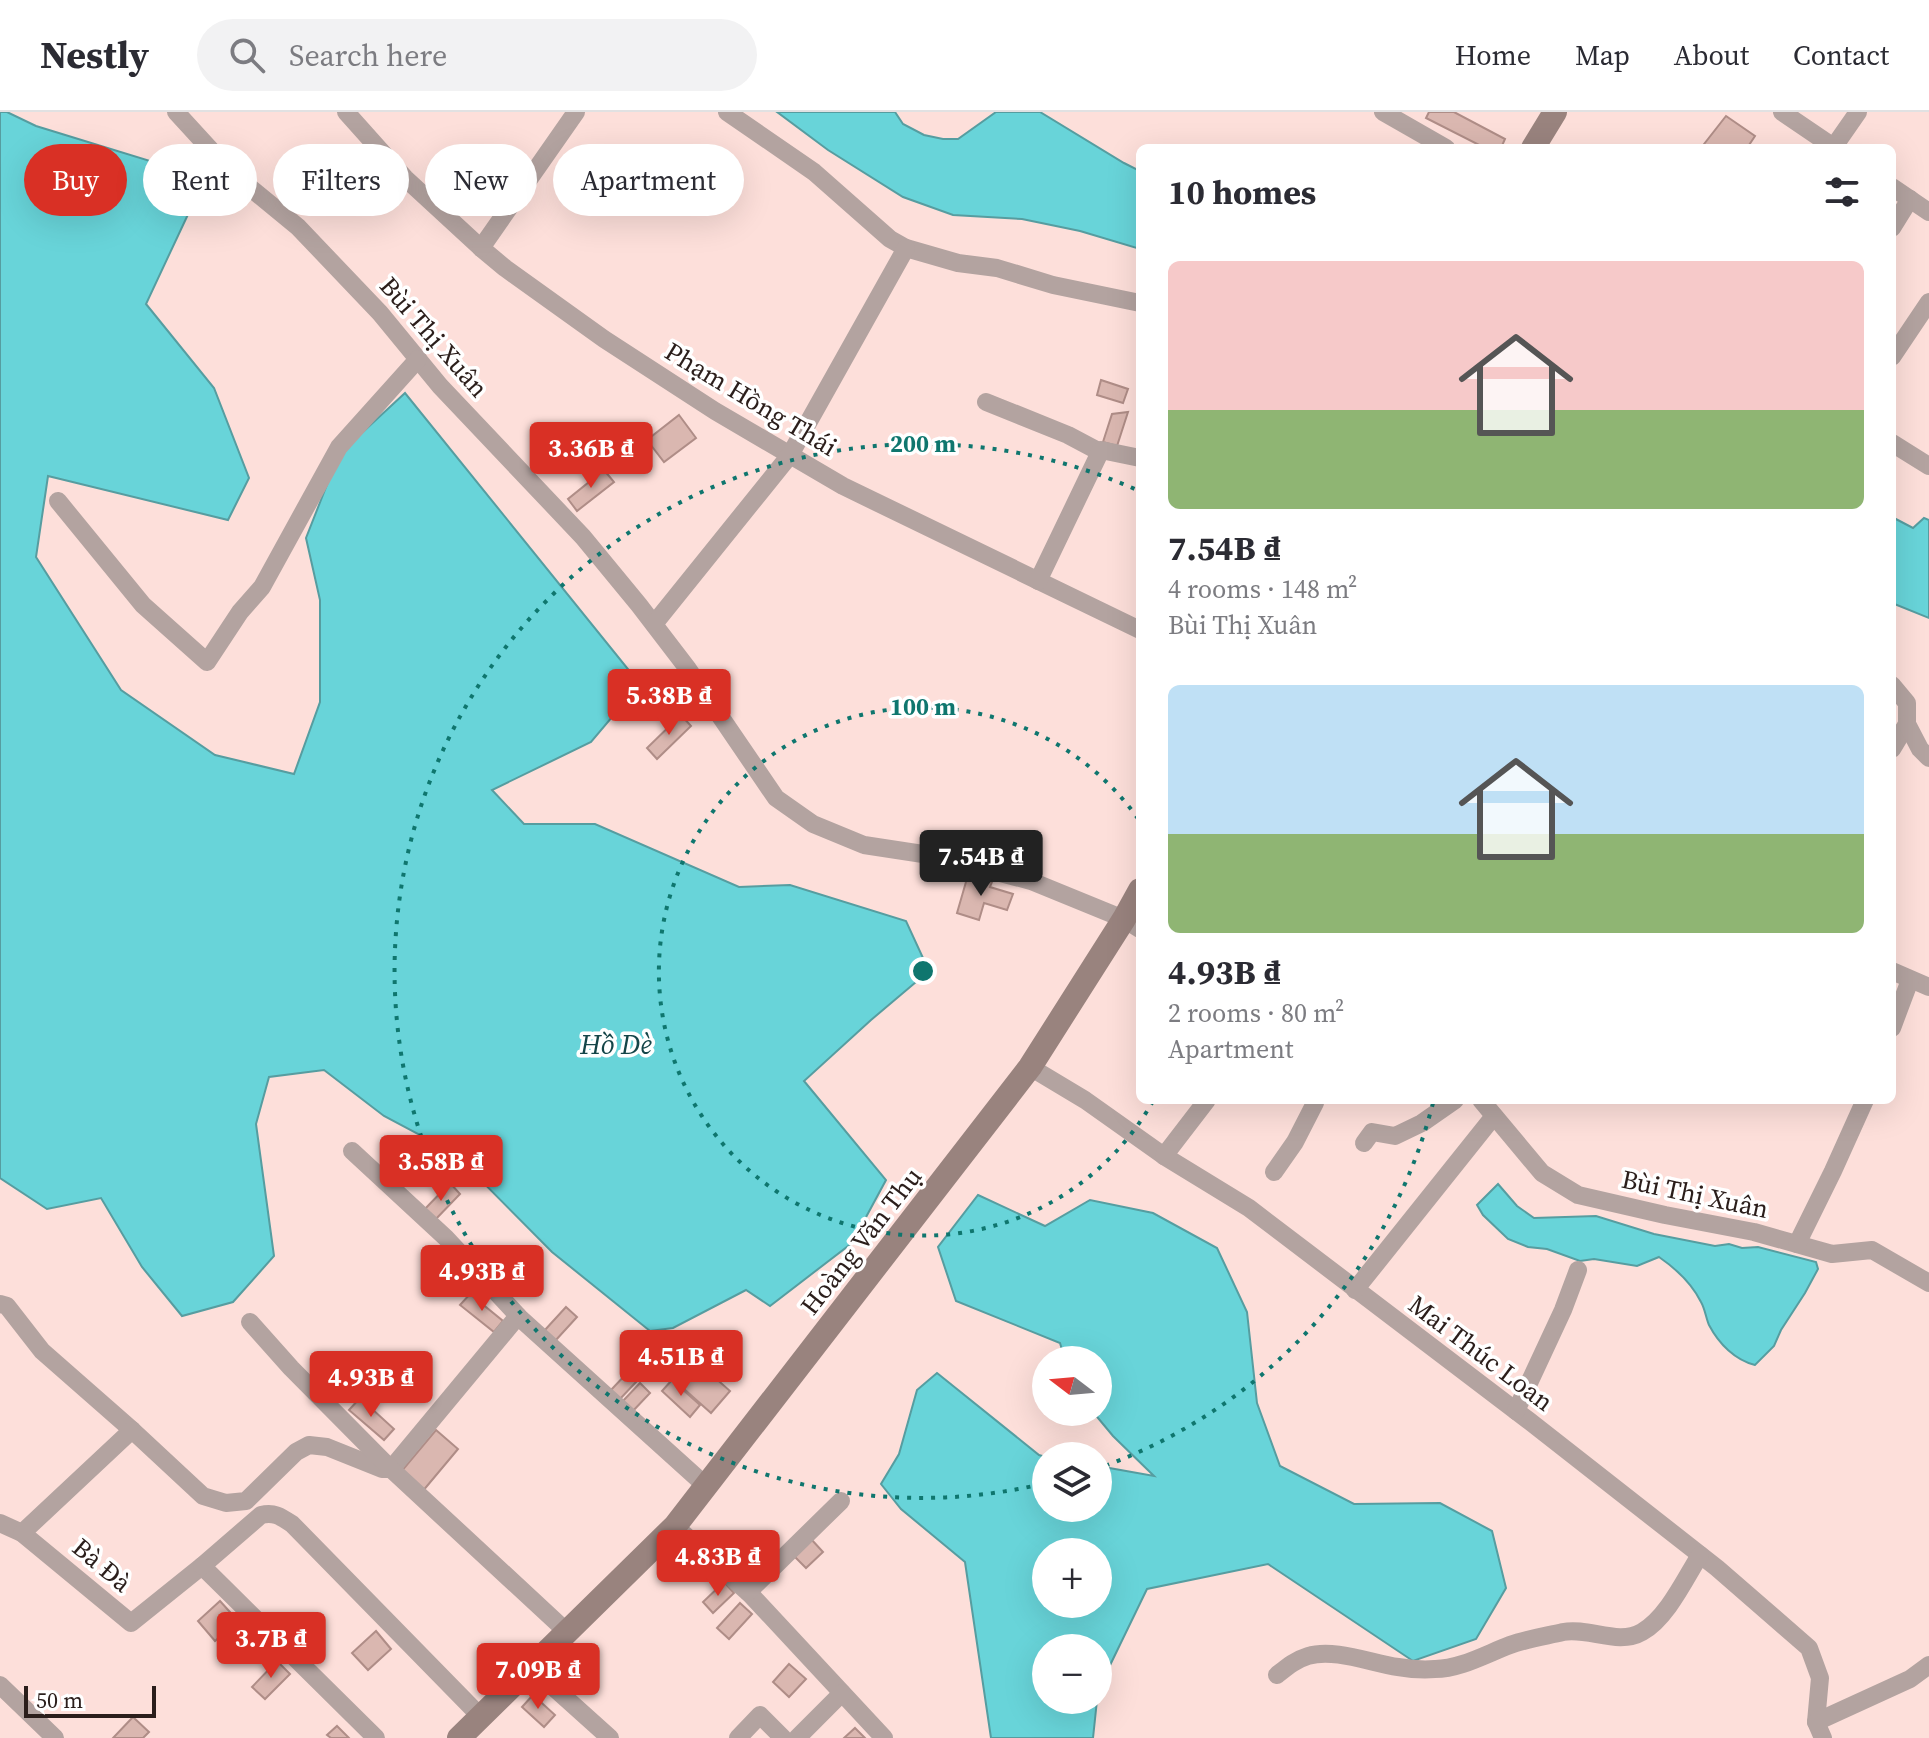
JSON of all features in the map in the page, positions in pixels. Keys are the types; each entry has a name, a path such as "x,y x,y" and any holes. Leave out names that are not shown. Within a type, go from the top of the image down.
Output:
{"main road":[{"path":"1535,144 1555,112"},
{"name":"Hoàng Văn Thụ","path":"459,1738 675,1526 1030,1067 1132,924"}],"street":[{"name":"Bùi Thị Xuân","path":"176,112 231,172 298,227 380,313 440,386 583,537 688,669 776,798 813,824 864,845 936,856 1031,881 1132,924"},
{"name":"Phạm Hồng Thái","path":"346,112 405,178 481,248 604,339 715,411 843,486 1136,628"},
{"path":"481,248 576,112"},
{"path":"727,112 814,172 890,239 906,248 958,263 997,268 1053,285 1136,302"},
{"path":"1383,112 1408,118 1441,144"},
{"path":"1782,112 1828,144"},
{"path":"1837,144 1858,112"},
{"path":"1896,190 1929,212"},
{"path":"1896,222 1910,199"},
{"path":"654,624 790,455 906,248"},
{"path":"1896,353 1923,324 1929,302"},
{"path":"58,501 143,605 207,662 240,612 262,587 339,447 418,359"},
{"path":"986,402 1068,435 1100,452 1136,457"},
{"path":"1896,445 1929,466"},
{"path":"1038,581 1100,452"},
{"path":"1896,690 1907,703 1907,724 1920,749 1929,758"},
{"path":"1896,742 1907,724"},
{"path":"1896,973 1929,987"},
{"path":"1896,1017 1910,980"},
{"name":"Mai Thúc Loan","path":"1030,1067 1249,1208 1700,1555 1809,1648 1820,1678 1819,1730"},
{"path":"1164,1156 1204,1104"},
{"path":"1274,1172 1295,1142 1311,1104"},
{"path":"1364,1143 1372,1132 1395,1136 1422,1123 1449,1104"},
{"name":"Bùi Thị Xuân","path":"1484,1104 1542,1173 1578,1195 1754,1232 1832,1254 1872,1250 1929,1283"},
{"path":"1797,1244 1863,1104"},
{"path":"1355,1290 1494,1116"},
{"path":"352,1151 446,1238 518,1316 706,1486"},
{"path":"1516,1411 1578,1270"},
{"path":"0,1304 7,1306 42,1351 203,1496 226,1503 246,1501 296,1452 309,1445 327,1447 382,1469 391,1469"},
{"path":"391,1469 518,1316"},
{"path":"250,1322 391,1469 567,1632"},
{"path":"22,1533 132,1430"},
{"path":"246,1501 254,1520"},
{"path":"748,1592 841,1501"},
{"path":"376,1738 202,1566 261,1515 278,1515 292,1524 481,1717"},
{"name":"Bà Đà","path":"0,1523 22,1533 131,1623 202,1566"},
{"path":"675,1526 748,1592 884,1738"},
{"path":"1277,1675 1294,1661 1316,1654 1349,1657 1399,1668 1435,1669 1450,1668 1514,1644 1565,1632 1634,1636 1650,1627 1664,1612 1700,1555"},
{"path":"1819,1730 1929,1665"},
{"path":"531,1667 610,1738"},
{"path":"0,1685 55,1738"},
{"path":"797,1738 842,1693"},
{"path":"738,1738 760,1715 783,1738"}],"water":[{"name":"Hồ Dè","path":"0,112 7,112 36,126 95,144 24,144 24,216 127,216 127,154 143,159 143,216 187,216 146,304 214,388 249,478 228,520 48,476 36,557 121,690 215,755 294,774 320,702 320,600 306,538 339,454 405,393 640,684 591,742 492,790 524,824 595,824 739,887 790,885 906,921 929,971 804,1081 886,1180 852,1243 770,1306 746,1290 673,1328 650,1331 552,1252 454,1153 384,1116 324,1070 269,1077 256,1124 274,1256 233,1302 182,1316 142,1267 101,1198 47,1209 0,1178"},
{"path":"777,112 895,112 903,124 924,135 958,139 996,112 1040,112 1136,169 1136,248 1080,231 1022,219 953,215 903,197 828,150"},
{"path":"1924,518 1929,520 1929,618 1896,605 1896,519 1913,528"},
{"path":"1498,1184 1517,1206 1534,1218 1596,1216 1654,1234 1715,1246 1758,1247 1816,1262 1818,1269 1774,1346 1755,1365 1734,1355 1723,1345 1709,1325 1693,1289 1659,1257 1637,1266 1594,1259 1580,1261 1508,1239 1477,1205"},
{"path":"978,1195 1045,1226 1090,1200 1153,1213 1217,1248 1247,1312 1257,1403 1280,1466 1354,1504 1440,1503 1492,1531 1506,1588 1476,1639 1413,1661 1268,1564 1147,1589 1112,1661 1112,1634 1032,1634 1032,1714 1096,1714 1093,1738 991,1738 965,1562 901,1509 881,1484 899,1454 917,1390 937,1373 1032,1449 1032,1522 1112,1522 1112,1468 1154,1476 1105,1426 1112,1426 1112,1346 1061,1346 1060,1343 956,1301 938,1247"}],"building":[{"path":"1429,112 1454,112 1505,139 1503,144 1477,144 1426,118"},
{"path":"1726,116 1755,136 1750,144 1704,144"},
{"path":"1101,380 1128,389 1123,403 1097,395"},
{"path":"1128,412 1117,446 1103,442 1112,414"},
{"path":"679,415 696,438 664,462 647,440"},
{"path":"604,470 614,482 577,511 568,499"},
{"path":"681,715 691,726 657,759 647,748"},
{"path":"968,875 992,882 990,887 1013,894 1007,910 984,903 979,920 957,913"},
{"path":"450,1183 460,1194 433,1222 422,1212"},
{"path":"470,1294 503,1321 494,1332 460,1305"},
{"path":"566,1307 577,1317 555,1341 544,1331"},
{"path":"685,1351 730,1391 711,1413 666,1373"},
{"path":"629,1371 638,1380 619,1400 610,1391"},
{"path":"672,1380 700,1405 690,1417 662,1391"},
{"path":"640,1383 650,1393 631,1413 621,1403"},
{"path":"360,1398 394,1429 384,1440 349,1410"},
{"path":"436,1430 458,1449 422,1492 400,1473"},
{"path":"811,1539 823,1552 806,1568 794,1556"},
{"path":"724,1582 734,1593 713,1613 703,1602"},
{"path":"220,1601 238,1621 215,1641 198,1621"},
{"path":"740,1603 752,1614 729,1639 717,1628"},
{"path":"376,1631 391,1649 368,1670 352,1653"},
{"path":"277,1661 290,1674 265,1699 252,1687"},
{"path":"789,1664 806,1679 789,1697 773,1682"},
{"path":"533,1695 555,1715 544,1727 522,1707"},
{"path":"133,1717 149,1732 143,1738 113,1738"},
{"path":"337,1726 349,1738 331,1738 327,1735"},
{"path":"855,1728 865,1738 844,1738"}]}
